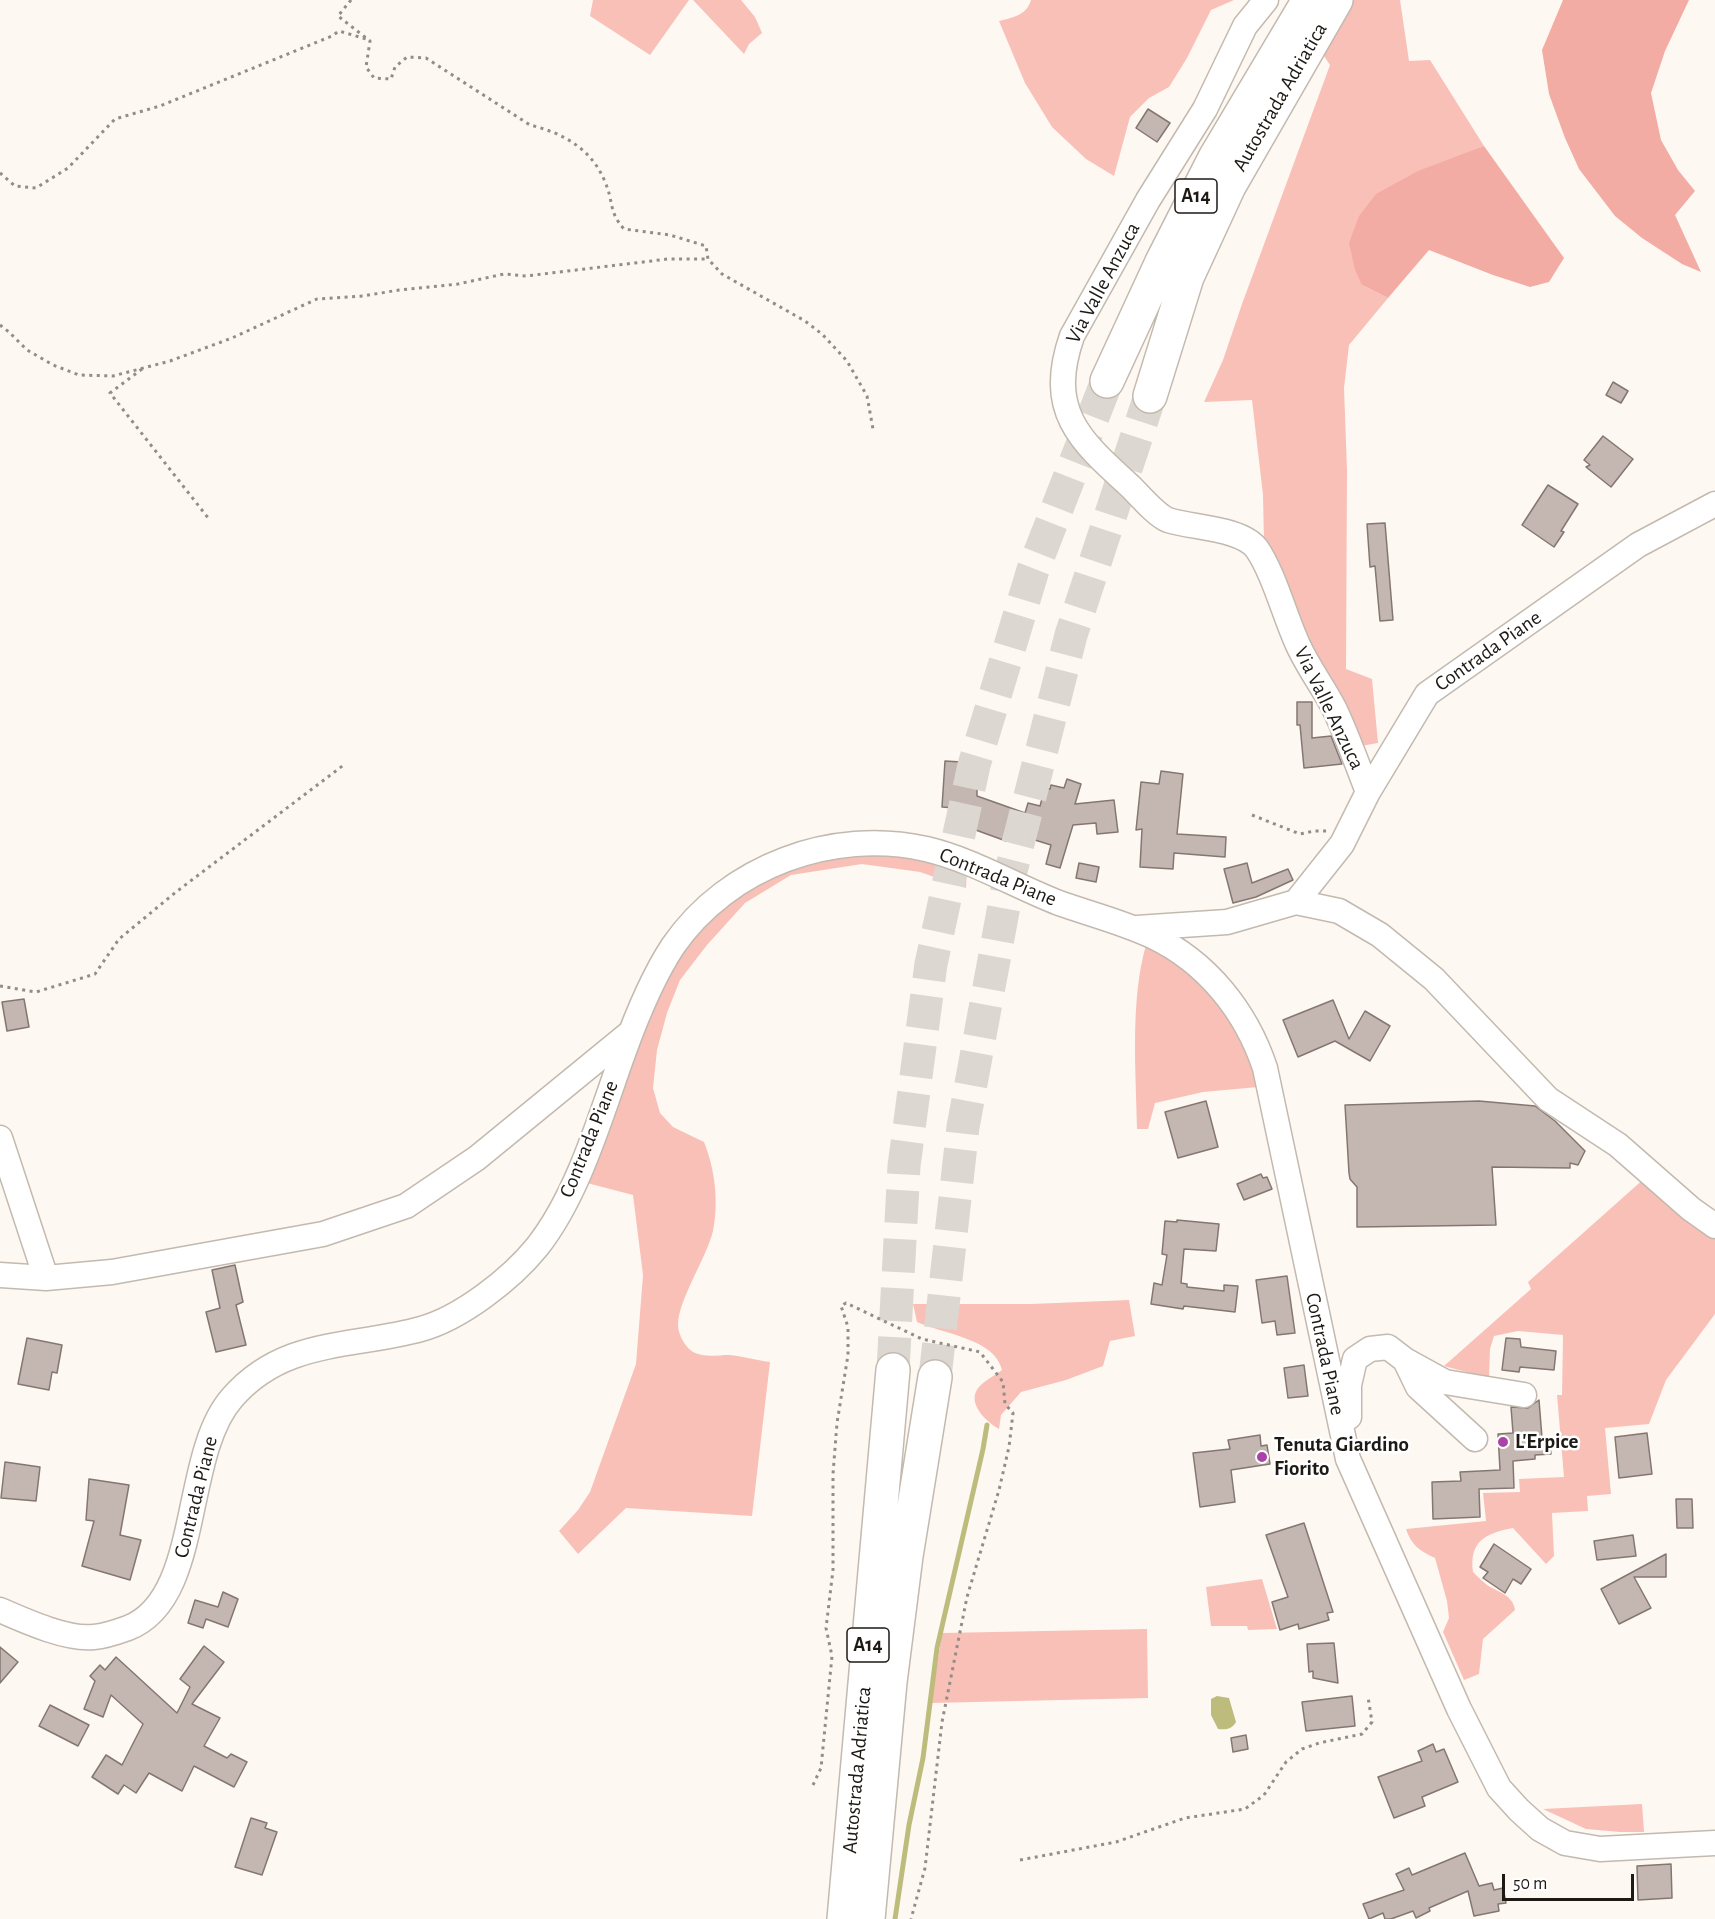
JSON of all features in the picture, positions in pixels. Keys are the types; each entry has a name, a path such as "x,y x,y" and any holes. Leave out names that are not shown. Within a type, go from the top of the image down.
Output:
{"highway":[{"name":"Autostrada Adriatica","path":"1107,381 1162,262 1215,158 1308,18 1336,0"},
{"name":"Autostrada Adriatica","path":"1150,396 1192,267 1308,18"},
{"name":"Autostrada Adriatica","path":"844,1919 893,1370"},
{"name":"Autostrada Adriatica","path":"868,1919 890,1682 906,1556 935,1377"}],"street":[{"name":"Via Valle Anzuca","path":"1266,0 1245,26 1205,109 1148,200 1072,336 1066,356 1064,395 1068,413 1076,431 1086,445 1166,519 1237,536 1245,539 1258,550 1299,647 1334,708 1368,792"},
{"name":"Contrada Piane","path":"1133,928 1227,922 1296,902 1342,844 1368,792 1427,694 1638,545 1715,504"},
{"name":"Contrada Piane","path":"0,1610 27,1622 89,1638 138,1624 159,1605 177,1573 207,1446 216,1422 231,1399 279,1362 303,1351 424,1329 479,1300 509,1275 536,1248 556,1218 580,1171 631,1032 654,977 692,922 736,885 773,864 812,851 850,844 885,843 930,850 951,856 1048,898 1133,928 1175,949 1205,972 1236,1007 1261,1055 1272,1099 1348,1458 1483,1759 1499,1788 1540,1829 1565,1843 1600,1849 1715,1843"},
{"path":"1296,902 1339,911 1380,934 1434,979 1548,1099 1618,1145 1691,1209 1715,1226"},
{"path":"0,1275 46,1278 112,1272 323,1234 406,1206 477,1158 631,1032"},
{"path":"0,1138 46,1278"},
{"path":"1348,1458 1349,1385 1355,1359 1370,1349 1388,1347 1445,1382 1524,1395"},
{"path":"1406,1360 1418,1387 1474,1439"}],"path":[{"path":"351,0 338,16 370,41"},
{"path":"0,173 15,186 36,188 68,168 114,119 160,106 332,36 339,30 370,41"},
{"path":"370,41 366,67 374,78 391,79 395,67 407,57 426,58 530,125 549,130 573,141 593,160 606,182 614,218 624,229 670,235 706,246 708,259 722,274 779,305 822,334 856,374 867,396 873,429"},
{"path":"0,325 27,350 53,365 79,375 113,376 170,361 232,338 317,299 363,296 458,284 504,274 526,276 668,259 708,259"},
{"path":"143,368 110,393 209,519"},
{"path":"0,986 36,992 95,974 119,939 176,892 345,764"},
{"path":"1252,815 1300,834 1332,831 1346,836"},
{"path":"911,1919 925,1868 942,1722 967,1597 999,1490"},
{"path":"1020,1860 1116,1842 1185,1818 1245,1809 1264,1795 1279,1776 1286,1762 1302,1749 1362,1734 1372,1722 1368,1697"}],"shaded area":[{"path":"593,0 689,0 650,55 590,16"},
{"path":"693,0 741,0 755,17 762,33 749,44 744,54"},
{"path":"1031,0 1234,0 1211,10 1187,58 1169,87 1149,98 1130,117 1114,176 1086,159 1052,127 1025,83 999,21 1023,12"},
{"path":"1353,0 1400,0 1409,61 1430,60 1484,146 1463,156 1362,285 1388,298 1349,345 1344,388 1347,470 1346,669 1372,679 1378,743 1355,747 1264,542 1263,495 1252,400 1204,402 1223,360 1330,65 1322,53"},
{"path":"1563,0 1689,0 1665,51 1651,93 1661,140 1678,170 1695,191 1675,215 1701,272 1682,264 1642,238 1615,216 1579,169 1549,94 1542,50"},
{"path":"1484,146 1564,258 1549,282 1530,287 1429,250 1388,298 1362,285 1355,270 1349,243 1359,216 1376,194 1418,171"},
{"path":"851,847 967,868 966,888 920,872 862,864 791,875 745,903 707,945 680,980 667,1013 657,1050 653,1088 660,1113 673,1127 704,1142 715,1186 716,1209 713,1231 682,1304 679,1315 679,1332 687,1347 698,1354 729,1355 770,1362 752,1516 626,1508 578,1554 559,1531 578,1510 590,1492 636,1364 643,1275 633,1195 587,1183 643,1021 675,950 760,875"},
{"path":"1146,945 1183,964 1227,1011 1252,1061 1258,1087 1203,1092 1155,1103 1148,1129 1137,1129 1136,1013"},
{"path":"1646,1177 1715,1229 1715,1314 1666,1380 1649,1424 1605,1428 1611,1494 1587,1496 1588,1511 1552,1513 1554,1556 1546,1564 1513,1528 1481,1540 1472,1561 1473,1572 1487,1585 1508,1597 1515,1610 1483,1639 1479,1674 1464,1680 1443,1632 1449,1618 1447,1601 1435,1558 1417,1547 1406,1529 1486,1521 1483,1493 1520,1492 1519,1479 1564,1477 1557,1395 1562,1395 1563,1335 1518,1331 1494,1336 1490,1349 1489,1378 1444,1366 1531,1289 1528,1282"},
{"path":"1129,1300 1135,1336 1110,1341 1103,1366 1066,1380 1021,1392 1001,1415 999,1429 982,1415 975,1403 977,1390 1002,1370 997,1360 990,1351 979,1344 917,1322 913,1304 1031,1304"},
{"path":"1262,1579 1277,1629 1248,1630 1247,1626 1211,1626 1206,1587"},
{"path":"1147,1629 1148,1698 931,1703 942,1633"},
{"path":"1217,1696 1229,1698 1236,1722 1233,1726 1218,1729 1211,1715 1211,1699"},
{"path":"1642,1804 1644,1832 1586,1829 1543,1809"}],"building":[{"path":"1148,109 1170,123 1157,142 1136,128"},
{"path":"1613,382 1628,391 1621,403 1606,395"},
{"path":"1603,436 1633,459 1611,487 1586,467 1590,465 1584,460"},
{"path":"1548,485 1578,504 1554,547 1522,525"},
{"path":"1385,523 1393,620 1380,621 1375,566 1370,567 1367,524"},
{"path":"1297,702 1312,702 1312,738 1331,736 1342,764 1304,768 1300,725 1297,725"},
{"path":"945,761 977,763 977,796 1025,813 1028,803 1040,806 1045,788 1050,789 1051,785 1064,788 1067,779 1081,784 1075,804 1114,800 1118,832 1097,834 1096,823 1073,825 1060,868 1046,864 1051,845 1009,832 1006,841 973,829 979,810 942,807"},
{"path":"1161,771 1183,774 1177,834 1226,837 1225,857 1174,853 1173,869 1140,867 1142,829 1136,830 1141,782 1159,784"},
{"path":"1079,863 1099,867 1096,882 1076,878"},
{"path":"1247,863 1252,883 1288,869 1293,880 1256,897 1233,903 1224,869"},
{"path":"24,999 29,1027 7,1031 2,1002"},
{"path":"1333,1000 1349,1039 1365,1011 1390,1026 1370,1061 1335,1041 1298,1057 1283,1020"},
{"path":"1206,1101 1218,1147 1178,1158 1165,1112"},
{"path":"1479,1101 1535,1106 1555,1121 1585,1151 1578,1165 1570,1163 1570,1168 1492,1167 1496,1225 1357,1227 1357,1187 1350,1179 1349,1173 1345,1105"},
{"path":"1261,1174 1263,1178 1267,1177 1272,1189 1244,1200 1237,1184"},
{"path":"1177,1220 1219,1224 1216,1251 1184,1249 1181,1283 1187,1284 1187,1287 1224,1291 1224,1285 1238,1286 1235,1312 1184,1306 1183,1309 1151,1304 1154,1283 1162,1285 1167,1255 1162,1254 1165,1221 1177,1222"},
{"path":"235,1265 243,1302 236,1305 246,1345 216,1352 206,1312 220,1308 212,1270"},
{"path":"1287,1276 1295,1333 1277,1335 1275,1321 1262,1323 1256,1280"},
{"path":"27,1338 62,1345 57,1373 52,1372 49,1390 18,1384"},
{"path":"1506,1338 1520,1339 1521,1347 1556,1351 1554,1370 1520,1367 1519,1372 1502,1370"},
{"path":"1304,1365 1308,1396 1288,1398 1284,1368"},
{"path":"1539,1400 1542,1438 1549,1438 1551,1454 1535,1455 1535,1459 1513,1461 1514,1488 1479,1489 1480,1517 1433,1519 1432,1482 1461,1481 1460,1472 1500,1470 1498,1434 1513,1433 1511,1407 1528,1408"},
{"path":"1647,1433 1652,1474 1619,1478 1615,1437"},
{"path":"1260,1435 1261,1446 1267,1445 1270,1464 1231,1470 1235,1502 1200,1507 1193,1453 1230,1449 1228,1440"},
{"path":"5,1462 40,1467 36,1501 1,1498"},
{"path":"89,1479 129,1485 120,1535 141,1540 130,1580 82,1566 94,1521 86,1520"},
{"path":"1676,1499 1692,1499 1693,1528 1677,1528"},
{"path":"1304,1523 1333,1612 1327,1613 1329,1620 1299,1629 1298,1624 1280,1630 1272,1602 1288,1597 1266,1535"},
{"path":"1633,1535 1636,1556 1597,1560 1594,1541"},
{"path":"1494,1544 1531,1569 1521,1584 1513,1579 1505,1593 1483,1578 1488,1572 1480,1567"},
{"path":"1666,1554 1666,1577 1634,1577 1651,1608 1619,1624 1601,1589"},
{"path":"223,1592 238,1599 228,1627 206,1619 203,1628 188,1623 195,1600 218,1607"},
{"path":"1334,1643 1338,1683 1313,1678 1313,1671 1309,1672 1307,1644"},
{"path":"204,1646 224,1662 192,1704 220,1718 204,1746 227,1758 231,1754 247,1762 234,1787 194,1766 182,1791 149,1773 136,1793 124,1785 118,1794 92,1777 106,1755 122,1765 143,1724 111,1695 103,1717 84,1709 95,1681 90,1676 100,1665 105,1670 116,1657 177,1713 190,1687 180,1679"},
{"path":"0,1647 18,1662 0,1683"},
{"path":"1352,1696 1355,1726 1306,1731 1302,1702"},
{"path":"50,1705 89,1725 78,1746 39,1726"},
{"path":"1246,1735 1248,1749 1233,1752 1231,1738"},
{"path":"1433,1744 1436,1752 1444,1749 1458,1782 1422,1797 1425,1806 1394,1818 1378,1777 1422,1761 1418,1751"},
{"path":"251,1818 267,1823 265,1828 277,1832 262,1875 235,1867"},
{"path":"1465,1853 1479,1886 1492,1883 1494,1890 1503,1888 1506,1903 1498,1904 1499,1911 1474,1916 1468,1891 1429,1908 1430,1911 1416,1918 1413,1911 1391,1919 1385,1919 1383,1913 1369,1919 1363,1904 1404,1890 1396,1874 1409,1868 1412,1875"},
{"path":"1671,1864 1672,1898 1638,1900 1637,1866"}],"waterway":[{"path":"895,1919 909,1825 923,1758 937,1648 987,1425"}],"tunnel":[{"path":"893,1370 904,1166 931,964 974,765 1033,570 1107,381"},
{"path":"935,1377 963,1127 1009,879 1071,635 1150,396"}],"place":[{"name":"L'Erpice","path":"1503,1442"},
{"name":"Tenuta Giardino Fiorito","path":"1262,1457"}]}
